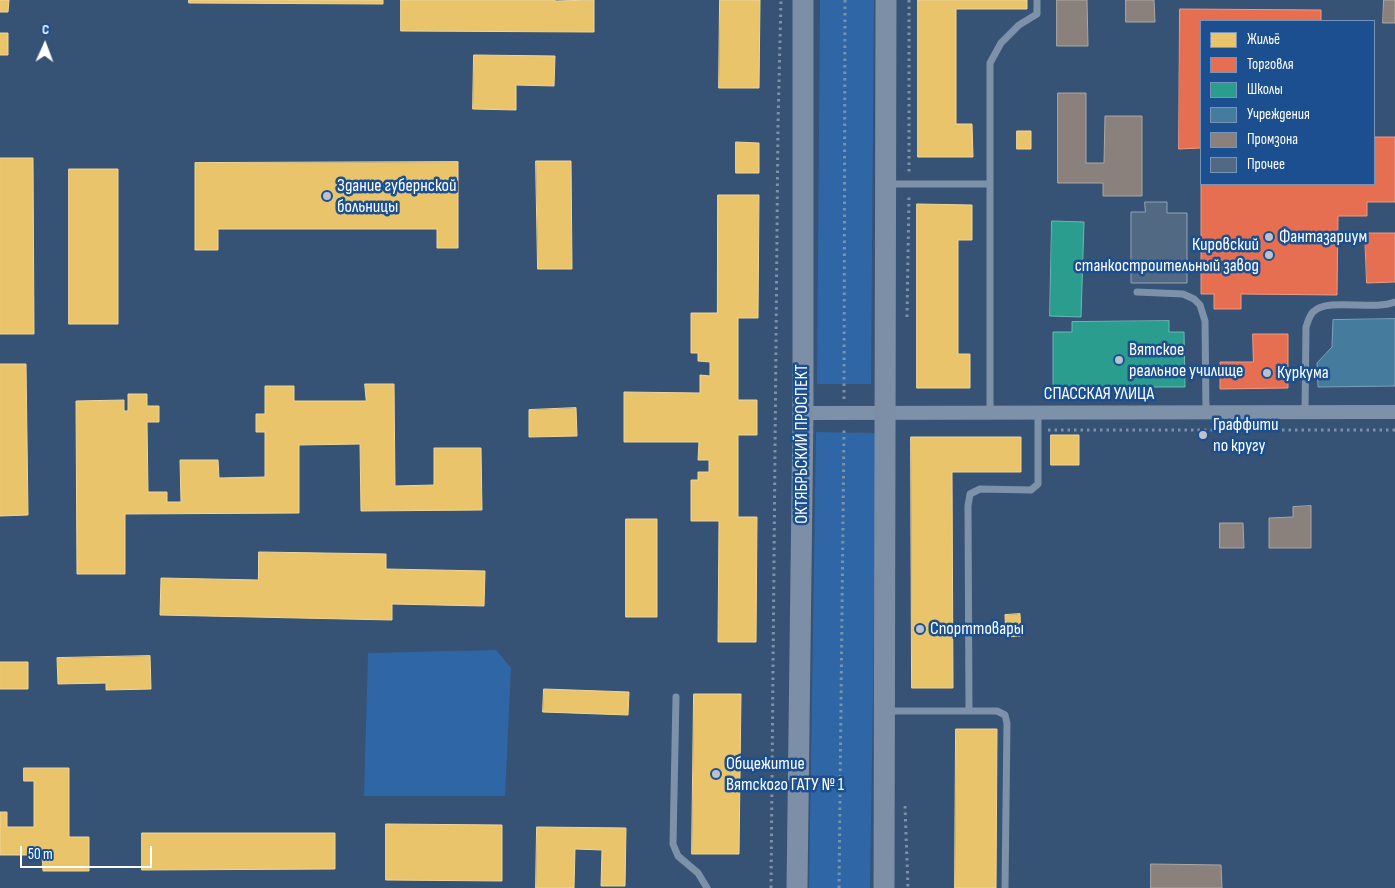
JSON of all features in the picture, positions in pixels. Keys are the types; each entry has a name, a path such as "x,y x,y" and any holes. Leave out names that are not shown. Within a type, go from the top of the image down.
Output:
{"main road":[{"name":"ОКТЯБРЬСКИЙ ПРОСПЕКТ","path":"797,888 803,413 803,0"},
{"path":"884,888 886,0"}],"street":[{"name":"СПАССКАЯ УЛИЦА","path":"803,413 1395,412"}],"lane":[{"path":"990,413 990,63 1001,43 1019,25 1038,14 1037,0"},
{"path":"886,184 990,184"},
{"path":"1137,292 1184,294 1194,299 1200,305 1205,321 1206,412"},
{"path":"1305,412 1306,327 1308,318 1312,313 1328,305 1379,306 1395,302"},
{"path":"970,711 968,506 970,494 980,489 1031,490 1038,484 1038,412"},
{"path":"676,696 673,844 678,856 698,873 706,888"},
{"path":"885,711 996,711 1005,714 1007,724 1006,888"}],"path":[{"path":"772,888 781,0"},
{"path":"839,888 844,413 845,0"},
{"path":"907,296 909,0"},
{"path":"1038,430 1395,430"}],"shaded area":[{"path":"820,0 874,0 871,384 817,384"},
{"path":"816,432 877,433 870,888 809,888"},
{"path":"496,650 511,668 505,796 364,796 368,653"}],"building: Жильё":[{"path":"0,0 9,0 8,12 0,12"},
{"path":"189,0 383,0 383,4 189,3"},
{"path":"401,0 594,0 594,32 401,31"},
{"path":"720,0 760,0 759,88 719,88"},
{"path":"918,0 1027,0 1027,9 956,9 956,124 972,124 973,157 918,157"},
{"path":"0,33 8,33 8,55 0,55"},
{"path":"474,55 555,56 554,86 516,85 516,110 473,109"},
{"path":"1017,131 1031,131 1031,149 1017,149"},
{"path":"736,142 759,143 759,173 736,173"},
{"path":"0,158 33,158 34,334 0,334"},
{"path":"536,161 571,161 572,269 538,269"},
{"name":"Здание губернской больницы","path":"458,162 458,248 437,248 437,229 218,229 218,250 195,250 195,163"},
{"path":"69,169 118,169 118,324 69,324"},
{"path":"718,195 759,195 758,318 738,318 738,400 757,400 757,435 738,435 738,517 757,517 756,642 718,642 719,521 691,521 691,480 698,480 698,472 709,472 709,460 698,460 699,442 624,442 624,392 700,393 700,375 710,376 710,362 698,361 698,353 691,353 691,313 717,313"},
{"path":"917,204 972,205 972,240 958,240 958,354 970,354 970,388 917,388"},
{"path":"0,364 26,364 28,515 0,516"},
{"path":"365,384 394,384 395,486 434,485 434,448 481,448 482,510 361,511 360,444 299,445 299,513 125,514 125,574 77,574 76,401 124,400 124,411 128,411 128,394 147,394 147,406 159,406 159,422 147,422 148,492 167,492 167,502 181,502 180,460 218,460 219,478 265,477 265,432 256,432 256,414 265,414 265,386 294,386 294,401 366,401"},
{"path":"576,408 577,436 529,437 529,410"},
{"path":"1051,435 1079,435 1079,465 1051,465"},
{"path":"911,437 1021,437 1021,472 952,472 953,688 912,688"},
{"path":"626,519 657,519 657,617 626,617"},
{"path":"259,552 386,554 386,569 485,571 484,606 392,604 392,620 160,615 161,578 258,580"},
{"path":"1020,614 1021,636 1006,637 1005,615"},
{"path":"150,656 151,689 106,690 106,683 58,684 57,658"},
{"path":"0,662 28,662 28,689 0,689"},
{"path":"544,689 629,692 628,715 543,712"},
{"name":"Общежитие Вятского ГАТУ № 1","path":"694,694 741,694 739,854 692,854"},
{"path":"956,729 997,729 996,888 955,888"},
{"path":"24,768 69,768 69,837 89,837 89,871 43,871 42,855 0,855 0,812 7,812 7,827 34,827 34,781 24,781"},
{"path":"386,824 502,825 502,881 386,880"},
{"path":"537,827 626,828 625,886 601,886 602,850 575,849 574,888 536,888"},
{"path":"142,833 335,833 335,869 142,870"}],"building: Торговля":[{"path":"1180,9 1321,10 1321,20 1200,20 1200,148 1179,149"},
{"name":"Кировский станкостроительный завод","path":"1375,137 1395,137 1395,202 1367,202 1367,216 1338,216 1337,295 1241,294 1241,309 1214,309 1214,294 1201,294 1201,185 1375,185"},
{"path":"1365,233 1395,233 1395,282 1367,283"},
{"name":"Вятское реальное училище","path":"1253,334 1288,334 1288,388 1220,389 1220,362 1253,362"}],"building: Школы":[{"path":"1052,221 1084,222 1081,317 1050,316"},
{"name":"Вятское реальное училище","path":"1169,321 1169,332 1184,332 1185,387 1053,387 1053,332 1072,332 1072,322"}],"building: Учреждения":[{"path":"1395,319 1395,386 1318,387 1317,363 1332,347 1333,320"}],"building: Промзона":[{"path":"1057,0 1087,0 1088,46 1057,46"},
{"path":"1126,0 1154,0 1155,22 1126,22"},
{"path":"1384,0 1395,0 1395,23 1383,23"},
{"path":"1058,93 1086,93 1086,163 1104,163 1105,116 1142,116 1142,196 1103,196 1103,183 1058,183"},
{"path":"1311,506 1311,548 1269,548 1269,518 1293,517 1293,507"},
{"path":"1220,523 1243,523 1244,548 1220,548"},
{"path":"1151,864 1221,865 1222,888 1151,888"}],"building: Прочее":[{"path":"1145,202 1167,202 1167,213 1187,213 1187,283 1131,283 1131,212 1145,212"}],"place":[{"name":"Здание губернской больницы","path":"327,196"},
{"name":"Фантазариум","path":"1269,237"},
{"name":"Кировский станкостроительный завод","path":"1269,255"},
{"name":"Вятское реальное училище","path":"1119,360"},
{"name":"Куркума","path":"1267,373"},
{"name":"Граффити по кругу","path":"1203,435"},
{"name":"Спорттовары","path":"920,629"},
{"name":"Общежитие Вятского ГАТУ № 1","path":"716,774"}]}
